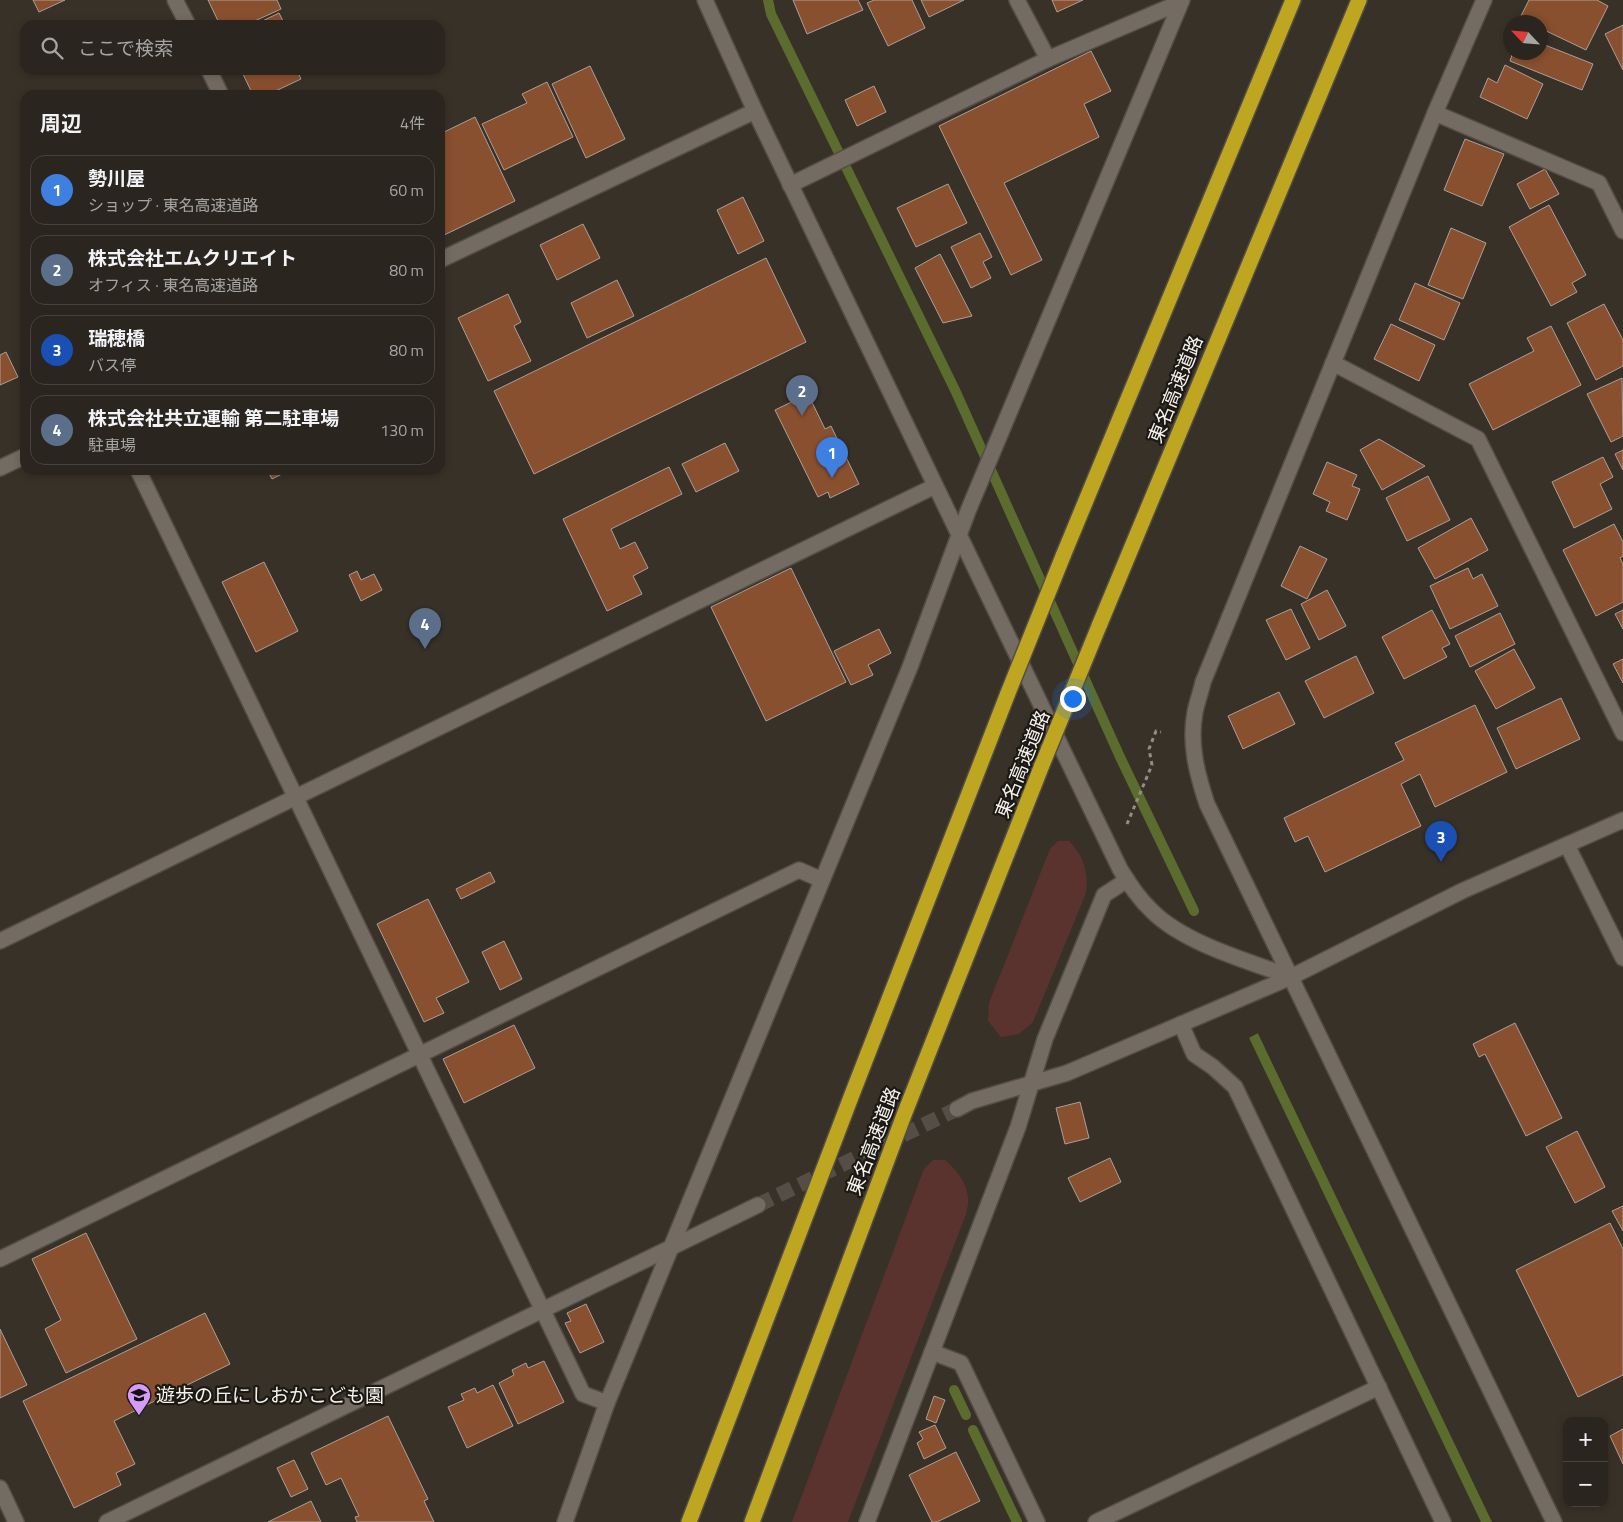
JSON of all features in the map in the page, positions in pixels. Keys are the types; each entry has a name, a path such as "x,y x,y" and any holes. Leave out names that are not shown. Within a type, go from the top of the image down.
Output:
{"highway":[{"name":"東名高速道路","path":"689,1522 1008,693 1293,0"},
{"name":"東名高速道路","path":"752,1522 904,1115 1042,765 1358,0"}],"street":[{"path":"176,0 186,20"},
{"path":"705,0 754,112 1104,837 1127,880 1135,893 1153,913 1174,928 1200,942 1291,977"},
{"path":"1017,0 1048,59"},
{"path":"1484,0 1435,113 1203,682 1195,712 1193,743 1197,774 1207,804 1554,1522"},
{"path":"790,185 1048,59 1182,1"},
{"path":"565,1522 607,1403 910,666 958,535 1182,1"},
{"path":"211,75 219,90"},
{"path":"445,258 754,112"},
{"path":"1435,113 1599,183 1623,231"},
{"path":"1333,363 1478,439 1623,733"},
{"path":"0,468 20,458"},
{"path":"140,475 583,1394 607,1403"},
{"path":"0,941 935,486"},
{"path":"957,1108 972,1101 1068,1073 1260,991 1462,892 1623,820"},
{"path":"1567,845 1623,958"},
{"path":"0,1259 799,870 822,880"},
{"path":"867,1522 1018,1127 1045,1039 1104,895 1127,880"},
{"path":"1181,1024 1194,1054 1213,1067 1235,1087 1443,1522"},
{"path":"107,1522 758,1205"},
{"path":"932,1352 960,1363 1037,1522"},
{"path":"1096,1522 1379,1388"},
{"path":"0,1488 16,1522"}],"path":[{"path":"1127,825 1152,765 1149,748 1156,731 1161,732"}],"shaded area":[{"path":"1058,841 1069,841 1078,852 1086,871 1086,893 1033,1022 1019,1034 1001,1037 988,1021 989,1003 1050,849"},
{"path":"1193,898 1492,1522 1481,1522 1184,902"},
{"path":"933,1160 945,1160 960,1177 967,1192 966,1214 848,1522 792,1522 924,1169"}],"pier":[{"path":"1192,896 1195,897 1260,1032 1247,1039 1182,903 1183,900"}],"building":[{"path":"33,0 65,0 39,12"},
{"path":"208,0 277,0 281,9 257,20 218,20"},
{"path":"793,0 858,0 863,10 807,34"},
{"path":"874,0 912,0 925,28 888,46 867,3"},
{"path":"921,0 964,0 929,17"},
{"path":"1052,0 1083,0 1057,12"},
{"path":"1529,0 1597,0 1608,6 1586,50 1548,32 1548,15 1522,15"},
{"path":"279,13 282,20 264,20"},
{"path":"1623,25 1623,70 1605,34"},
{"path":"1548,46 1593,64 1582,90 1510,61 1548,60"},
{"path":"1091,51 1111,91 1084,104 1099,137 1004,183 1042,260 1011,275 939,126"},
{"path":"1505,65 1543,84 1527,119 1480,97 1488,78 1497,83"},
{"path":"590,66 625,139 586,158 552,84"},
{"path":"243,75 299,75 301,79 278,90 251,90"},
{"path":"547,82 573,137 504,170 482,124 527,103 522,94"},
{"path":"874,86 886,112 857,126 845,100"},
{"path":"475,117 515,201 445,235 445,132"},
{"path":"1465,139 1504,154 1482,206 1444,190"},
{"path":"1545,169 1559,194 1530,209 1517,184"},
{"path":"948,184 967,223 916,247 897,208"},
{"path":"743,197 764,241 738,254 717,210"},
{"path":"1549,205 1586,275 1572,283 1577,292 1551,306 1509,227"},
{"path":"583,224 600,258 557,280 540,245"},
{"path":"1451,228 1486,243 1463,299 1428,285"},
{"path":"980,233 992,257 983,262 991,278 971,288 951,247"},
{"path":"940,254 972,316 943,323 915,268"},
{"path":"766,258 806,342 534,474 494,391"},
{"path":"617,280 634,316 587,338 571,303"},
{"path":"1415,283 1460,303 1444,340 1399,320"},
{"path":"508,294 521,322 514,326 531,361 488,381 458,318"},
{"path":"1604,304 1623,340 1623,366 1596,380 1567,323"},
{"path":"1391,324 1435,345 1419,381 1374,359"},
{"path":"1551,326 1581,385 1493,430 1469,384 1534,351 1527,338"},
{"path":"6,352 18,377 0,385 0,355"},
{"path":"1622,378 1623,436 1611,442 1587,394"},
{"path":"808,394 825,429 831,426 859,484 830,498 828,492 818,497 775,410"},
{"path":"1379,439 1425,466 1382,490 1360,450"},
{"path":"725,443 739,471 696,492 682,464"},
{"path":"1623,450 1623,470 1615,454"},
{"path":"1603,457 1613,477 1600,484 1612,509 1574,528 1552,482"},
{"path":"1327,462 1357,475 1352,486 1360,489 1347,520 1326,511 1330,502 1313,494"},
{"path":"669,467 682,494 611,529 620,549 635,542 648,568 633,576 642,594 607,611 563,519"},
{"path":"270,475 280,475 272,479"},
{"path":"1428,476 1450,520 1407,541 1386,498"},
{"path":"1471,518 1488,550 1435,579 1418,548"},
{"path":"1614,524 1623,542 1623,556 1620,558 1623,564 1623,602 1596,616 1563,550"},
{"path":"1300,546 1327,559 1307,599 1281,586"},
{"path":"264,562 298,631 256,652 222,582"},
{"path":"791,568 846,682 766,721 711,607"},
{"path":"1468,568 1473,579 1482,574 1498,606 1450,629 1430,586"},
{"path":"357,571 361,580 374,574 382,590 361,601 349,575"},
{"path":"1327,590 1346,626 1319,640 1301,604"},
{"path":"1291,609 1310,648 1286,660 1266,620"},
{"path":"1432,610 1450,644 1442,648 1447,657 1404,679 1382,637"},
{"path":"1623,610 1623,629 1615,614"},
{"path":"1500,613 1515,644 1470,667 1455,636"},
{"path":"879,629 891,653 868,665 873,675 851,685 834,651"},
{"path":"1514,649 1535,688 1496,709 1475,671"},
{"path":"1356,656 1374,693 1324,718 1305,681"},
{"path":"1623,659 1623,683 1613,664"},
{"path":"1279,692 1295,724 1243,749 1228,716"},
{"path":"1561,698 1580,739 1516,769 1497,728"},
{"path":"1475,705 1507,772 1435,807 1420,774 1401,784 1421,826 1325,872 1308,836 1295,842 1284,818 1404,760 1395,743"},
{"path":"490,872 495,882 461,899 456,889"},
{"path":"428,899 469,982 436,998 444,1013 424,1022 377,924"},
{"path":"504,941 522,979 500,990 482,952"},
{"path":"1515,1023 1562,1118 1526,1136 1485,1054 1479,1057 1473,1044"},
{"path":"514,1025 535,1068 464,1103 443,1059"},
{"path":"1080,1102 1089,1138 1065,1144 1056,1108"},
{"path":"1577,1131 1605,1187 1575,1203 1546,1147"},
{"path":"1110,1158 1121,1182 1080,1202 1068,1178"},
{"path":"1623,1206 1623,1231 1612,1211"},
{"path":"1610,1223 1623,1249 1623,1375 1578,1397 1516,1270"},
{"path":"86,1233 137,1339 66,1373 45,1329 61,1320 32,1259"},
{"path":"586,1304 604,1342 580,1353 565,1323 571,1321 567,1313"},
{"path":"205,1313 230,1364 114,1421 135,1464 116,1473 121,1485 74,1508 23,1401"},
{"path":"0,1329 27,1385 0,1398"},
{"path":"544,1361 564,1402 518,1424 499,1383 514,1375 512,1370 526,1363 528,1368"},
{"path":"493,1385 513,1426 467,1448 448,1407 464,1400 461,1394 475,1388 477,1393"},
{"path":"934,1396 945,1400 936,1423 926,1419"},
{"path":"388,1416 428,1499 424,1501 434,1522 357,1522 355,1517 359,1516 341,1478 326,1485 311,1453"},
{"path":"935,1425 946,1448 924,1459 917,1443 923,1439 919,1432"},
{"path":"1623,1429 1623,1464 1610,1436"},
{"path":"956,1452 980,1501 937,1522 932,1522 909,1475"},
{"path":"294,1460 308,1489 291,1497 277,1468"},
{"path":"311,1501 321,1522 268,1522"}],"waterway":[{"path":"768,0 771,14 955,390 1120,757 1194,911"},
{"path":"954,1390 966,1415"},
{"path":"973,1430 1017,1522"}],"tunnel":[{"path":"758,1205 957,1109"}],"place":[{"name":"株式会社エムクリエイト","path":"802,416"},
{"name":"勢川屋","path":"832,478"},
{"name":"株式会社共立運輸 第二駐車場","path":"425,649"},
{"name":"瑞穂橋","path":"1441,862"},
{"name":"遊歩の丘にしおかこども園","path":"139,1416"}]}
